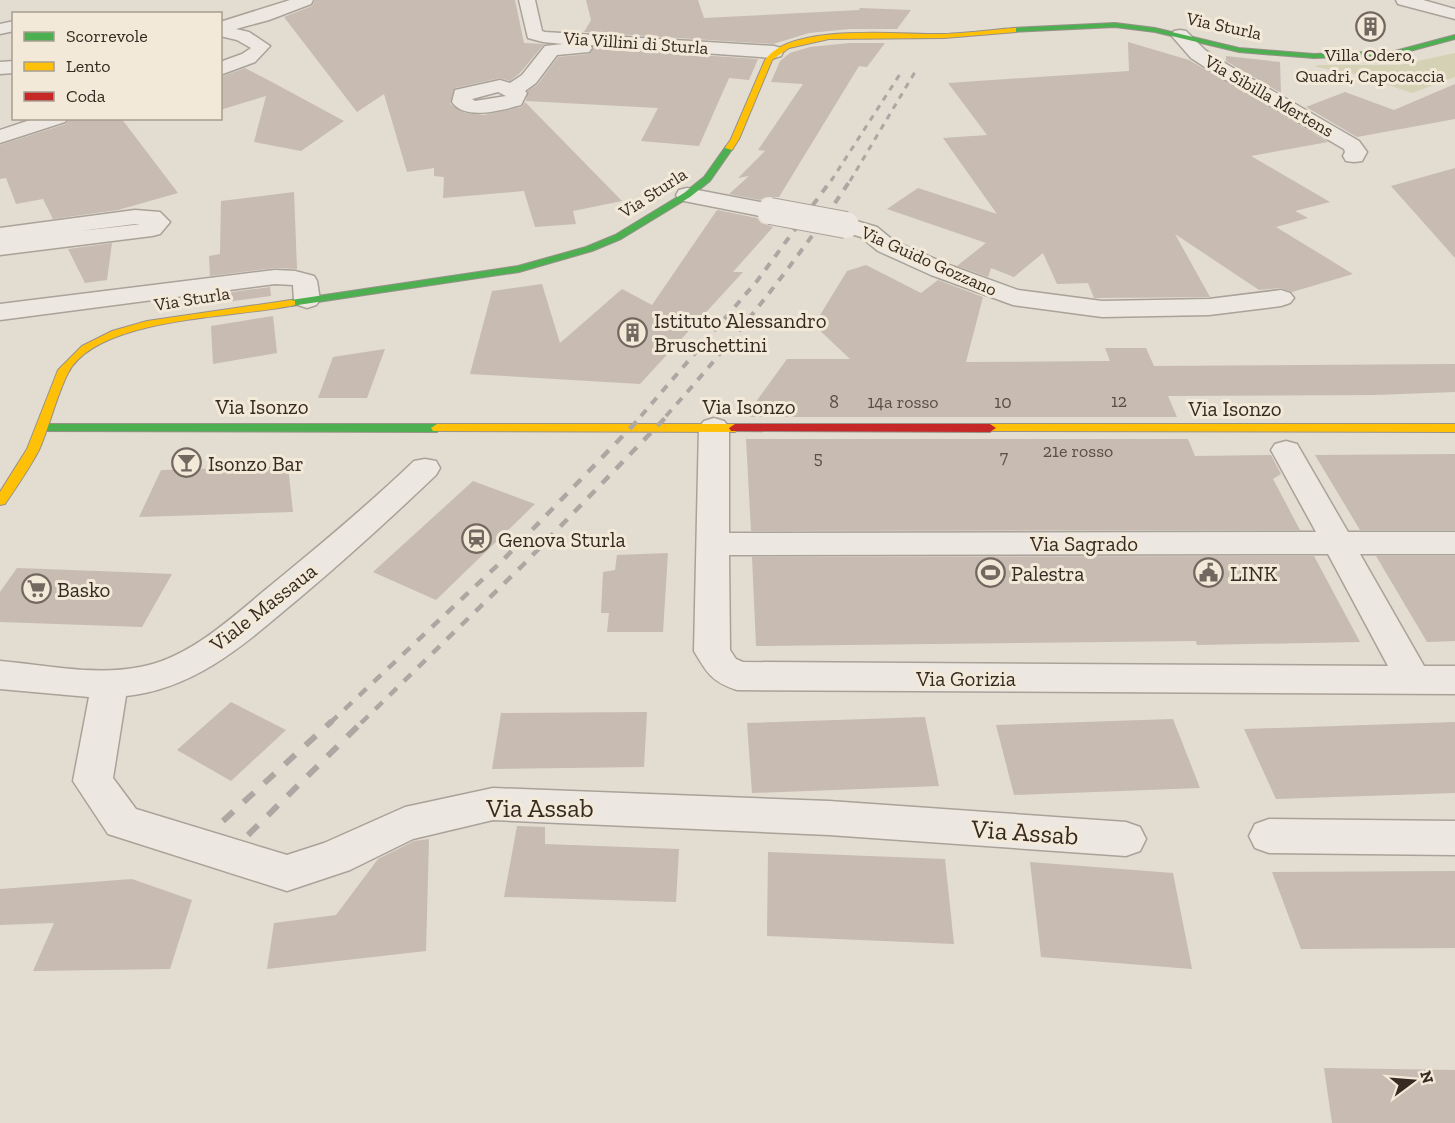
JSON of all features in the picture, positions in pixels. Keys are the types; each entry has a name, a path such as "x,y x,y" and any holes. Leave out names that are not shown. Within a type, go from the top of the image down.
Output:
{"street":[{"path":"222,29 305,0"},
{"name":"Via Villini di Sturla","path":"527,0 534,34 543,37 772,55"},
{"path":"1404,0 1455,14"},
{"name":"Via Sturla","path":"0,501 27,461 42,428 51,396 70,362 102,339 147,324 537,266 618,237 687,195 707,179 735,139 772,55 795,43 828,37 946,36 1115,25 1180,35 1212,45 1239,50 1314,56 1395,53 1455,37"},
{"path":"222,31 243,36 261,46 258,52 222,68"},
{"name":"Via Sibilla Mertens","path":"1180,35 1198,54 1353,150"},
{"path":"513,90 529,79 547,52 557,48 772,55"},
{"path":"0,137 52,120"},
{"name":"Via Guido Gozzano","path":"687,195 846,225 869,232 886,246 940,270 1013,297 1102,309 1209,308 1281,298"},
{"path":"0,235 135,218 152,217 158,222 152,229 134,232 0,248"},
{"path":"0,312 275,277 305,281 307,300"},
{"name":"Via Gorizia","path":"714,427 712,651 723,668 737,676 1455,680"},
{"name":"Via Isonzo","path":"42,428 1455,428"},
{"path":"1286,450 1414,680"},
{"name":"Viale Massaua","path":"0,675 110,683 139,681 165,675 222,644 317,566 425,468"},
{"name":"Via Sagrado","path":"713,544 1455,543"},
{"name":"Via Assab","path":"110,683 93,782 122,822 287,873 335,857 405,824 493,804 829,818 1126,839"},
{"path":"1269,836 1455,838"}],"shaded area":[{"path":"1455,53 1455,77 1412,93 1356,74 1316,67 1317,65 1399,65"}],"building":[{"path":"315,0 515,0 524,43 544,44 520,73 510,81 500,78 455,88 450,104 465,113 484,115 522,107 525,102 622,201 573,211 576,224 535,227 524,191 443,198 444,177 434,176 434,168 407,172 384,94 357,112 284,17 312,6"},
{"path":"586,0 698,0 704,18 859,10 860,8 911,10 897,29 850,29 809,33 773,44 584,32 591,20"},
{"path":"1128,42 1189,60 1328,142 1251,156 1330,202 1295,211 1308,218 1276,227 1353,274 1292,292 1281,288 1259,290 1175,234 1210,297 1094,298 1088,283 1057,284 1043,253 1014,277 991,268 988,277 957,266 986,243 887,209 918,188 997,214 943,138 987,135 948,83 1129,71"},
{"path":"850,43 885,43 867,67 859,66 779,197 766,197 760,200 729,194 749,176 738,178 765,151 758,150 803,84 771,82 780,61 790,53 810,47"},
{"path":"594,48 758,59 749,80 729,78 699,146 641,141 658,108 526,101 528,91 538,84 558,57 589,54"},
{"path":"1226,56 1280,62 1281,93 1226,61"},
{"path":"245,68 344,121 301,151 254,142 266,96 222,109 222,76"},
{"path":"1455,84 1455,119 1357,137 1306,107 1345,92 1394,110"},
{"path":"69,120 123,120 178,193 118,210 53,219 43,199 16,204 6,178 0,179 0,145 66,124"},
{"path":"1455,168 1455,258 1391,186"},
{"path":"294,192 297,269 275,268 210,276 209,256 220,254 221,201"},
{"path":"717,210 757,218 761,223 773,227 733,272 743,272 640,384 470,374 492,291 542,284 560,343 622,289 652,305"},
{"path":"112,243 107,280 85,283 68,249"},
{"path":"866,265 921,293 938,280 983,297 966,362 1110,361 1105,348 1146,348 1154,366 1455,364 1455,392 1375,395 1168,396 1177,417 745,417 787,359 850,359 814,325 847,271"},
{"path":"270,287 271,296 211,304 210,295"},
{"path":"273,316 277,353 213,364 211,326"},
{"path":"385,349 367,398 318,398 333,357"},
{"path":"746,439 1188,439 1195,456 1271,455 1281,474 1273,479 1300,530 751,531"},
{"path":"1455,454 1455,530 1360,530 1315,455"},
{"path":"288,466 293,512 139,517 161,470"},
{"path":"473,481 535,504 436,600 373,572"},
{"path":"668,553 663,632 607,632 609,613 601,613 603,572 615,570 617,555"},
{"path":"1314,556 1360,642 1197,645 1196,641 756,646 752,557"},
{"path":"1376,556 1455,556 1455,641 1427,642"},
{"path":"17,568 172,574 142,627 0,622 0,592"},
{"path":"231,702 286,730 231,781 177,750"},
{"path":"647,712 644,767 492,769 501,713"},
{"path":"925,717 939,786 752,793 747,723"},
{"path":"1173,719 1200,788 1014,795 996,725"},
{"path":"1455,722 1455,793 1276,799 1244,729"},
{"path":"517,826 545,827 545,844 679,849 676,902 504,897"},
{"path":"429,839 426,951 267,969 274,923 336,915 378,859 414,841"},
{"path":"768,852 945,859 954,944 767,936"},
{"path":"1030,862 1173,873 1192,969 1041,957"},
{"path":"1455,871 1455,948 1301,949 1272,872"},
{"path":"132,879 192,900 170,969 33,971 54,923 0,925 0,889"},
{"path":"1324,1068 1455,1070 1455,1123 1332,1123"}],"railway":[{"path":"831,181 902,71"},
{"path":"850,181 915,72"},
{"path":"641,416 757,281 832,179"},
{"path":"666,416 763,301 851,179"},
{"path":"330,723 502,561 643,415"},
{"path":"361,723 524,564 668,415"},
{"path":"223,821 332,721"},
{"path":"248,835 363,721"}],"traffic: fast":[{"path":"1013,30 1115,25 1155,30 1239,50 1314,56 1395,53 1455,37"},
{"path":"291,303 519,269 589,249 618,237 687,195 707,179 729,148"},
{"path":"42,428 437,428"}],"traffic: slow":[{"path":"729,148 735,139 768,60 787,46 806,40 854,35 944,36 1013,30"},
{"path":"0,501 18,476 33,449 64,370 86,348 116,333 147,324 291,303"},
{"path":"437,428 735,428"},
{"path":"990,428 1455,428"}],"traffic: jam":[{"path":"735,428 990,428"}],"place":[{"name":"Villa Odero, Quadri, Capocaccia","path":"1370,26"},
{"name":"Istituto Alessandro Bruschettini","path":"633,332"},
{"name":"Isonzo Bar","path":"187,463"},
{"name":"Genova Sturla","path":"477,539"},
{"name":"Palestra","path":"990,573"},
{"name":"LINK","path":"1209,573"},
{"name":"Basko","path":"36,589"}]}
